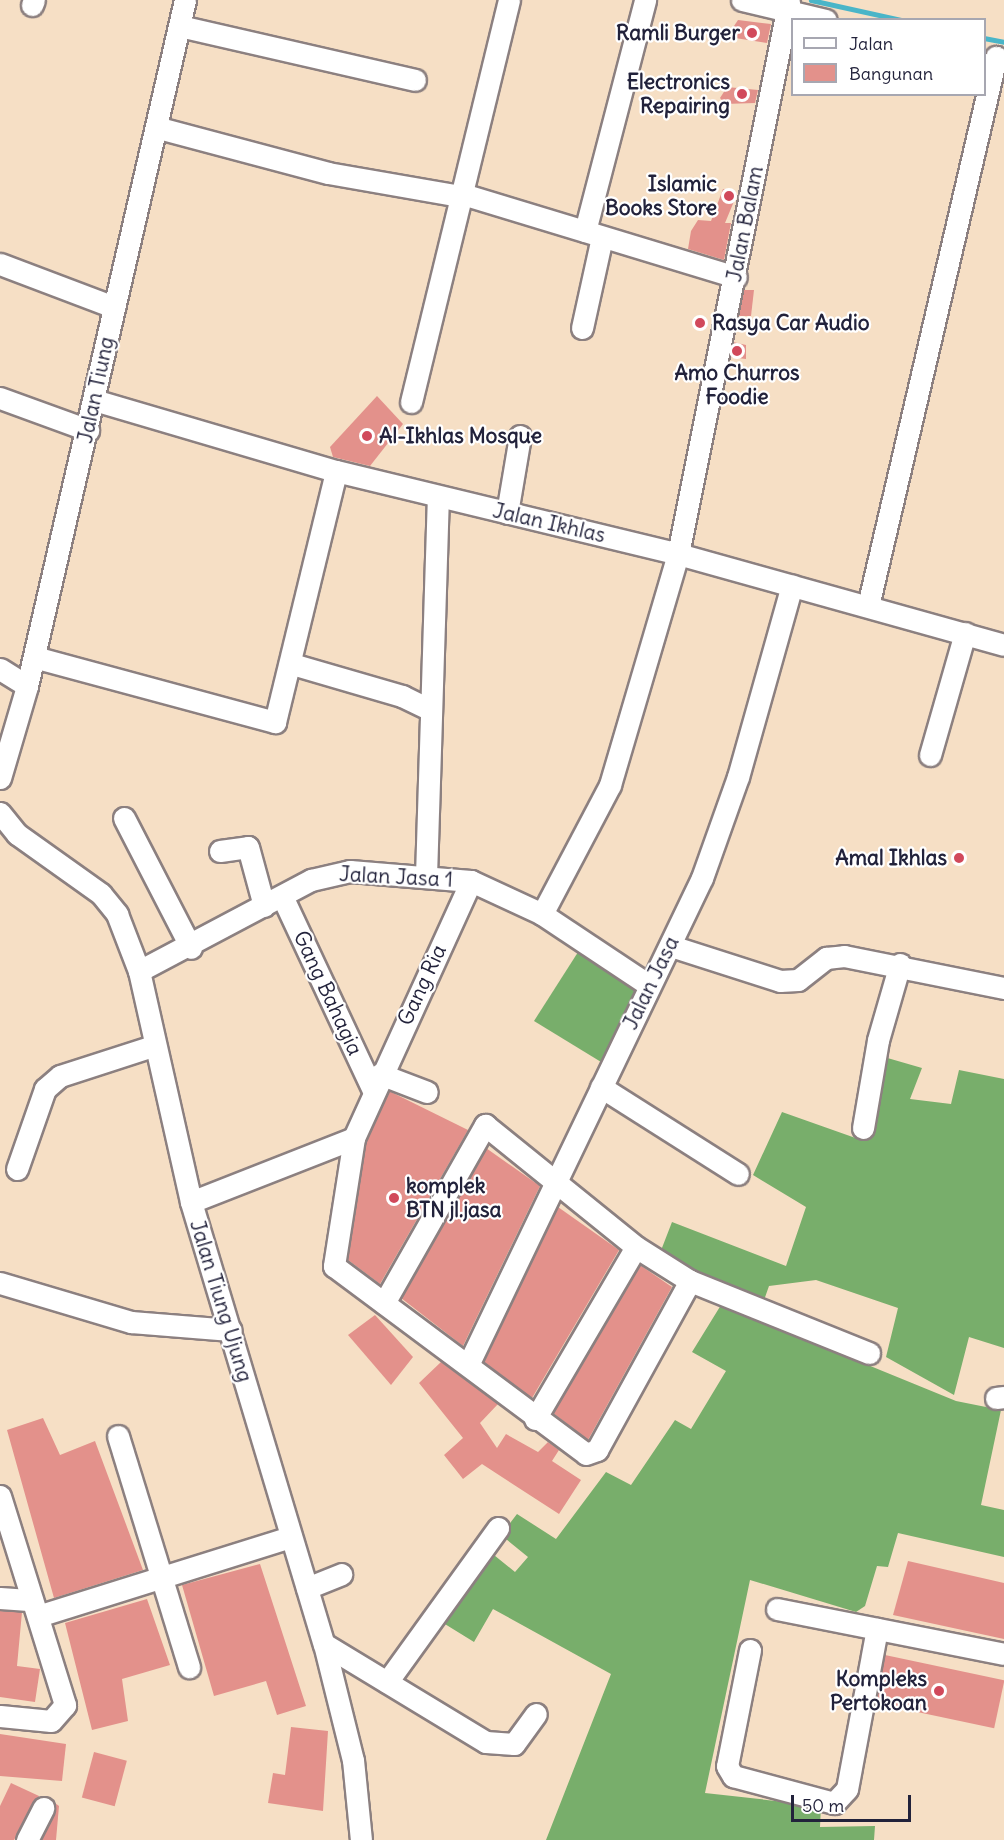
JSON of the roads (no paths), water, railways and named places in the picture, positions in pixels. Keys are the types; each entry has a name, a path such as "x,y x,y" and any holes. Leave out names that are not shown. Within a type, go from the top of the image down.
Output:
{"street":[{"name":"Jalan Tiung","path":"0,778 27,686 88,430 114,307 159,128 185,0"},
{"path":"411,402 465,196 509,0"},
{"path":"582,328 594,234 645,0"},
{"path":"742,0 787,6 820,18"},
{"name":"Jalan Balam","path":"542,914 610,785 678,554 736,277 787,6"},
{"path":"180,26 415,80"},
{"path":"986,96 995,57"},
{"path":"868,606 986,96"},
{"path":"159,128 328,173 465,196 736,277"},
{"path":"0,264 114,307"},
{"path":"0,398 88,430"},
{"name":"Jalan Ikhlas","path":"94,400 336,471 678,554 1004,645"},
{"path":"507,513 520,436"},
{"path":"34,657 270,724 282,708 336,471"},
{"path":"426,876 429,709 438,497"},
{"name":"Jalan Jasa","path":"468,1365 649,985 671,946 738,777 792,585"},
{"path":"930,755 965,633"},
{"path":"292,664 402,696 429,709"},
{"path":"0,669 27,686"},
{"name":"Jalan Tiung Ujung","path":"0,813 17,834 101,894 117,914 139,971 153,1046 191,1202 324,1644 353,1760 361,1840"},
{"path":"124,818 191,948"},
{"name":"Gang Bahagia","path":"219,851 248,847 273,901 376,1082"},
{"name":"Jalan Jasa 1","path":"139,971 191,948 326,873 426,876 471,881 542,914 649,985"},
{"name":"Gang Ria","path":"384,1303 334,1266 354,1138 376,1082 471,881"},
{"path":"671,946 780,981 798,980 826,958 900,964 1004,988"},
{"path":"863,1128 878,1040 900,964"},
{"path":"17,1169 45,1089 60,1077 153,1046"},
{"path":"376,1082 427,1092"},
{"path":"601,1087 738,1174"},
{"path":"690,1281 597,1450 586,1454 535,1419 468,1365 384,1303 485,1125 636,1247 690,1281 868,1353"},
{"path":"191,1202 354,1138"},
{"path":"535,1419 636,1247"},
{"path":"0,1283 131,1322 231,1330"},
{"path":"118,1436 189,1666"},
{"path":"0,1496 5,1534 35,1608 63,1712 51,1721 0,1716"},
{"path":"387,1682 498,1528"},
{"path":"0,1598 35,1608 161,1576 290,1537"},
{"path":"307,1588 341,1574"},
{"path":"777,1609 1004,1654"},
{"path":"750,1650 728,1766 733,1776 834,1803 847,1789 877,1629"},
{"path":"324,1644 486,1742 514,1744 536,1714"},
{"path":"27,1840 43,1808"}],"waterway":[{"path":"811,0 893,18"},
{"path":"986,38 1004,42"}],"place":[{"name":"Ramli Burger","path":"752,33"},
{"name":"Electronics Repairing","path":"742,94"},
{"name":"Islamic Books Store","path":"729,196"},
{"name":"Rasya Car Audio","path":"700,323"},
{"name":"Amo Churros Foodie","path":"737,351"},
{"name":"Al-Ikhlas Mosque","path":"367,436"},
{"name":"Amal Ikhlas","path":"959,858"},
{"name":"komplek BTN jl.jasa","path":"394,1198"},
{"name":"Kompleks Pertokoan","path":"939,1691"}]}
